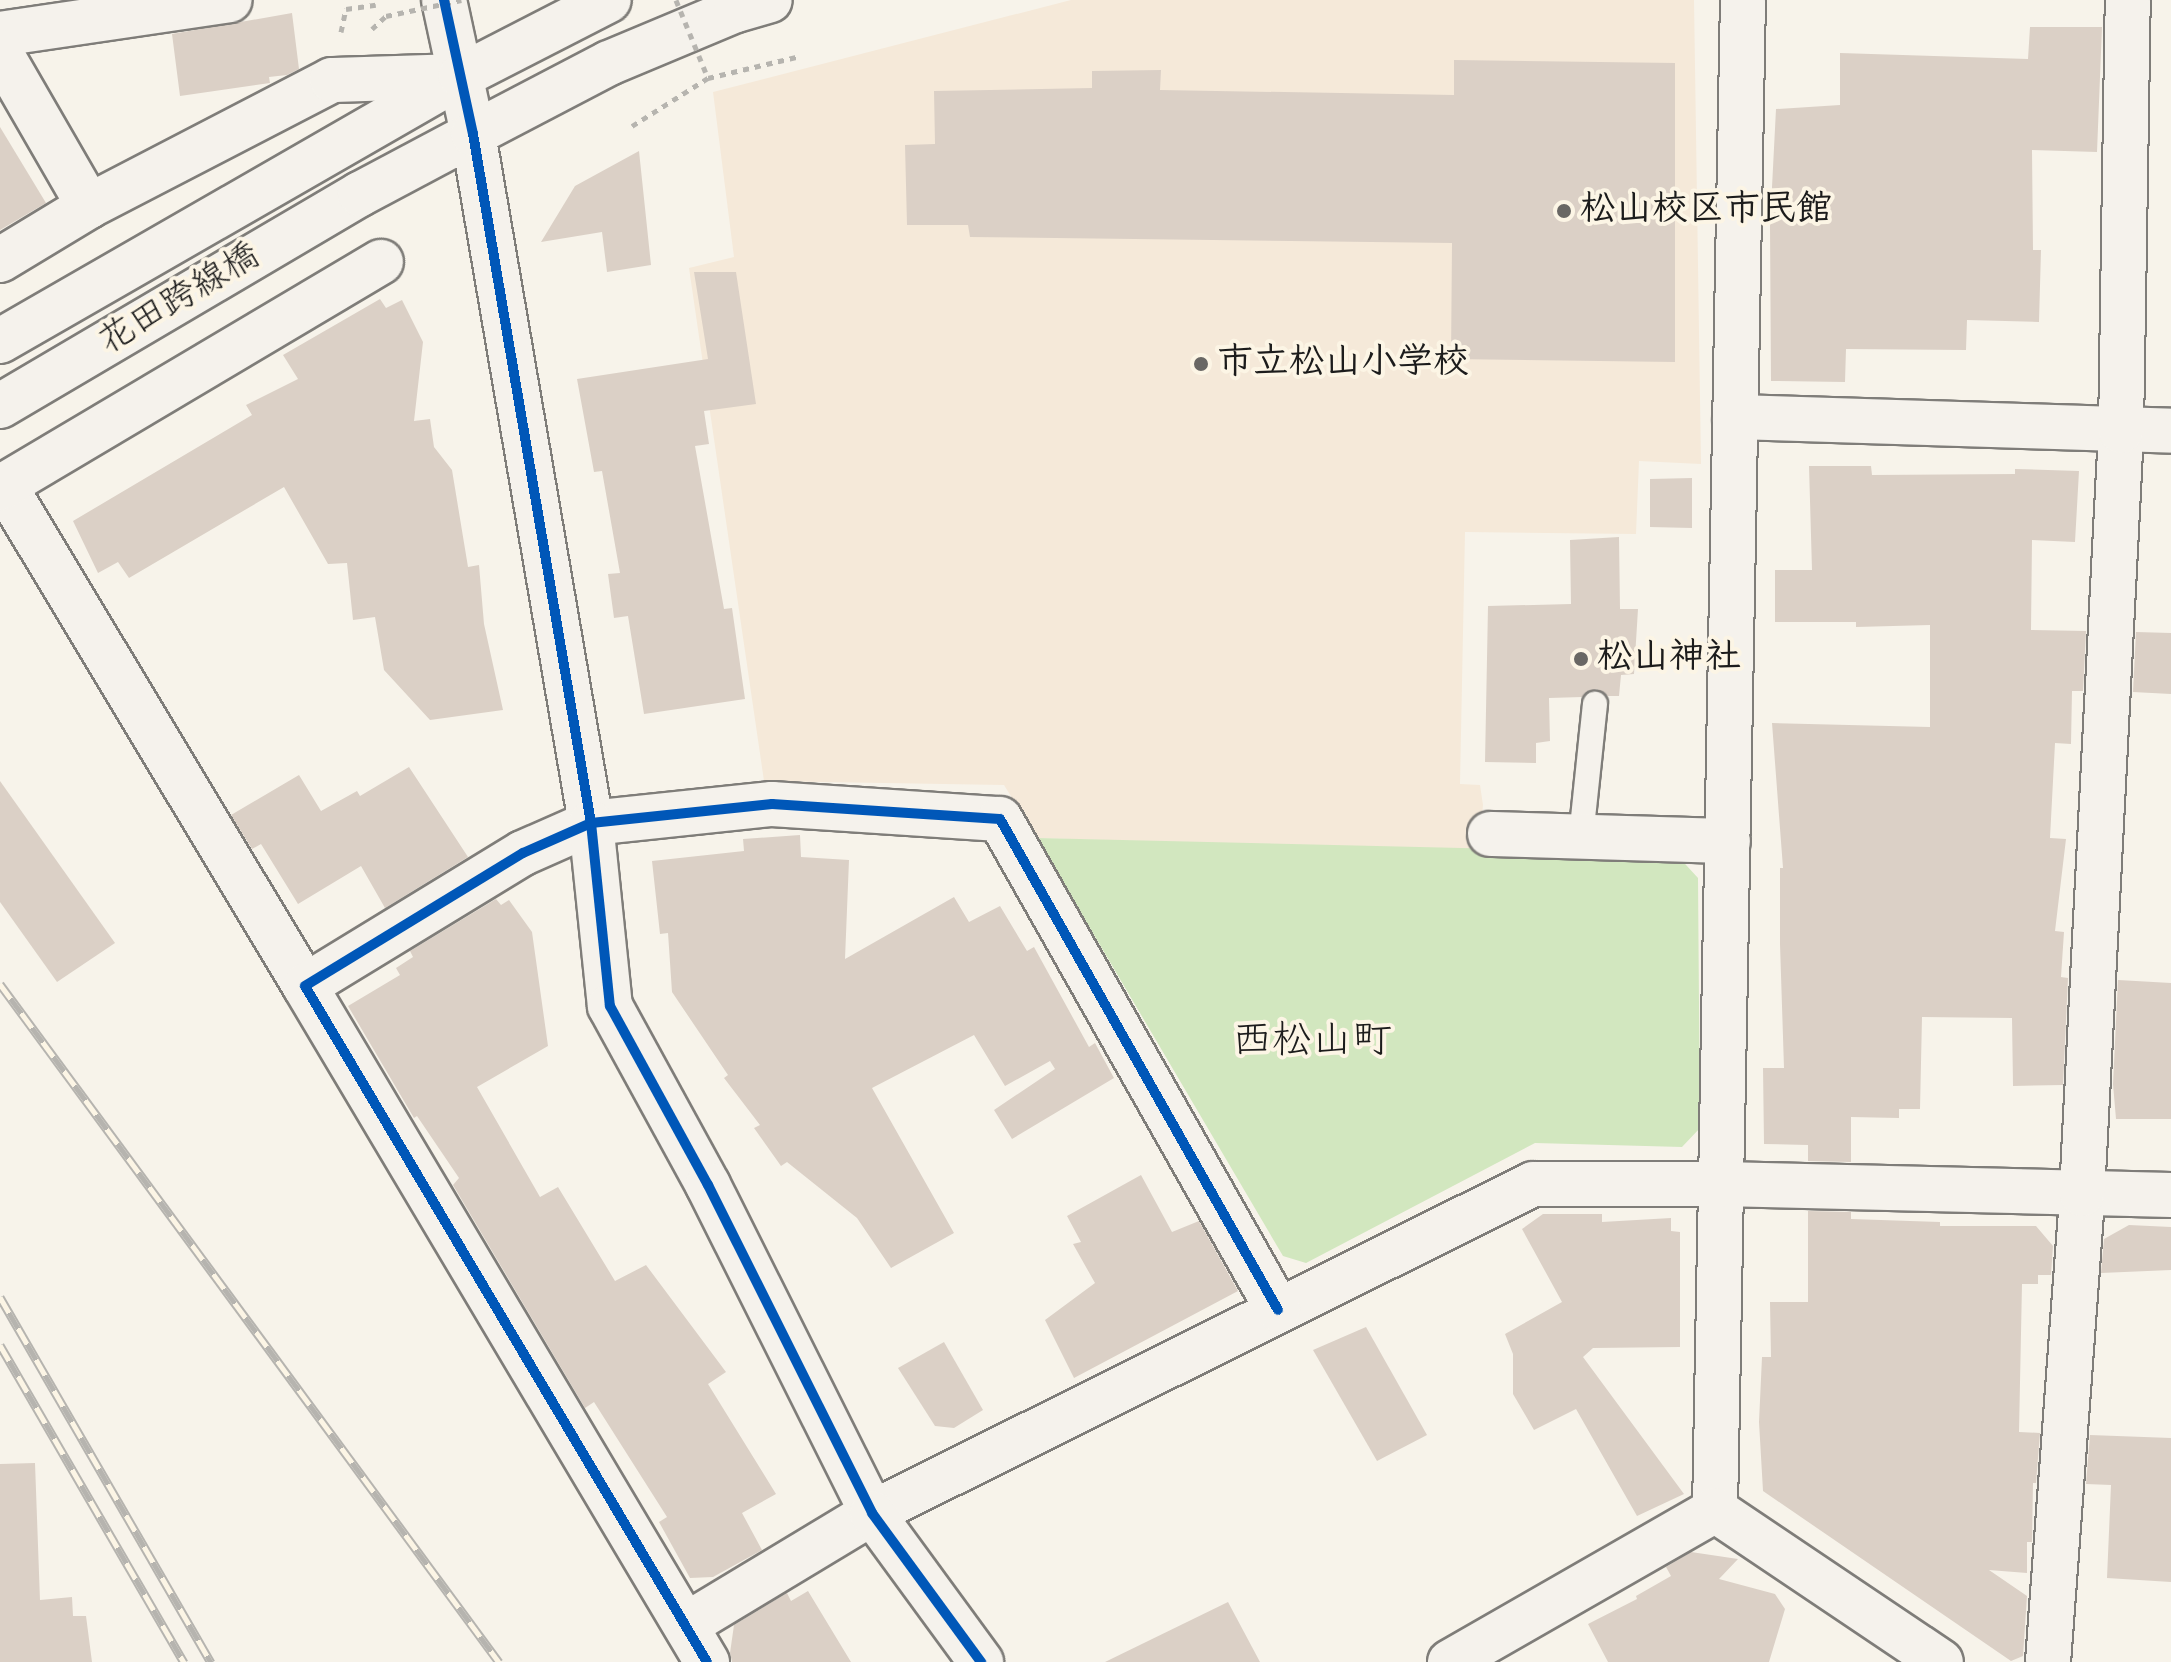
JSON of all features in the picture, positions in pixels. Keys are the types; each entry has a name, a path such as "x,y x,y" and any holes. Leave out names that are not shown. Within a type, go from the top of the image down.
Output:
{"street":[{"path":"0,34 230,0"},
{"path":"444,0 473,134 591,823 610,1006 708,1185 872,1513 981,1662"},
{"name":"花田跨線橋","path":"0,341 348,139 461,76 609,0"},
{"name":"花田跨線橋","path":"0,406 360,194 473,134 609,63 736,10 770,0"},
{"path":"1715,1510 1743,0"},
{"path":"2048,1662 2082,1194 2121,431 2128,0"},
{"path":"0,52 89,206"},
{"path":"0,260 89,206 332,80 461,76"},
{"path":"381,262 2,486 305,986 696,1644 872,1513 1533,1184 1722,1184 2171,1195"},
{"path":"1735,417 2171,431"},
{"path":"305,986 523,853 591,823 772,804 1000,819 1278,1310"},
{"path":"1490,834 1728,841"},
{"path":"1450,1662 1715,1510"},
{"path":"1715,1510 1941,1662"}],"lane":[{"path":"1581,837 1595,704"}],"path":[{"path":"386,16 461,0"},
{"path":"676,0 708,78"},
{"path":"632,126 708,78 800,56"}],"shaded area":[{"name":"市立松山小学校","path":"1071,0 1694,0 1701,464 1639,461 1636,534 1465,532 1460,784 1480,785 1483,805 1479,851 1037,838 1004,785 764,781 689,268 734,257 713,92"}],"green space":[{"path":"1037,838 1675,853 1698,878 1700,1128 1682,1147 1535,1143 1306,1263 1283,1256"}],"building":[{"path":"292,13 299,69 287,75 269,77 270,83 180,96 172,34"},
{"path":"2030,27 2102,27 2097,152 2032,150 2033,250 2041,250 2039,322 1967,320 1966,350 1846,349 1845,382 1771,381 1770,226 1776,109 1840,105 1840,53 2028,59"},
{"path":"1454,60 1675,63 1675,362 1451,359 1452,243 970,237 968,225 907,225 905,145 935,144 934,91 1092,88 1092,71 1161,70 1160,90 1454,95"},
{"path":"0,127 46,203 0,230"},
{"path":"639,151 651,265 607,272 602,232 541,242 575,186"},
{"path":"694,272 736,272 756,404 704,411 709,444 695,446 724,609 732,608 745,699 644,714 628,616 614,618 608,574 620,573 602,471 594,472 577,379 708,359"},
{"path":"380,299 386,308 402,300 423,342 414,421 430,419 434,447 452,470 468,567 479,565 484,624 503,710 430,720 384,670 375,617 353,620 347,563 328,564 284,487 129,578 118,562 98,573 73,521 252,415 246,405 298,379 283,355"},
{"path":"1809,466 1871,466 1872,475 2015,474 2015,469 2079,471 2075,542 2032,540 2031,630 2086,631 2083,691 2072,691 2071,744 2055,743 2050,838 2066,839 2055,931 2064,932 2061,977 2068,978 2063,1085 2013,1086 2012,1018 1922,1017 1920,1109 1899,1109 1899,1118 1851,1117 1851,1162 1808,1161 1808,1145 1764,1144 1763,1068 1784,1068 1780,944 1780,868 1783,868 1772,723 1930,727 1930,625 1856,627 1856,622 1775,622 1775,570 1812,570"},
{"path":"1692,478 1692,528 1650,527 1650,479"},
{"path":"1619,537 1620,609 1638,609 1634,674 1621,675 1619,696 1608,696 1596,689 1582,697 1549,698 1550,741 1536,743 1536,763 1485,762 1488,606 1571,604 1570,540"},
{"path":"2136,632 2171,633 2171,694 2133,692"},
{"path":"409,767 468,857 385,908 361,866 298,904 261,844 252,849 231,815 299,775 321,811 357,791 360,796"},
{"path":"0,781 115,943 57,982 0,902"},
{"path":"800,835 801,857 849,860 845,959 954,897 969,922 1000,906 1027,951 1034,947 1089,1047 1095,1043 1114,1078 1012,1139 994,1110 1055,1069 1050,1061 1005,1086 974,1035 872,1088 954,1233 891,1268 857,1218 787,1162 781,1166 754,1128 760,1125 724,1078 728,1075 672,992 668,933 660,934 652,861 744,851 743,839"},
{"path":"496,899 501,905 509,900 532,932 548,1046 477,1087 540,1197 558,1187 615,1281 646,1265 726,1372 708,1384 776,1494 742,1513 762,1550 713,1577 690,1578 659,1522 667,1517 594,1402 585,1408 453,1185 459,1178 417,1116 414,1118 348,1006 400,975 396,968 413,957 410,951"},
{"path":"2118,980 2171,983 2171,1119 2116,1119 2113,1084"},
{"path":"1141,1175 1172,1232 1199,1221 1238,1291 1074,1378 1045,1320 1095,1283 1073,1244 1081,1242 1067,1216"},
{"path":"1808,1211 1851,1212 1851,1219 1940,1222 1940,1226 2036,1226 2053,1246 2051,1275 2038,1275 2038,1284 2022,1284 2019,1432 2040,1433 2036,1483 2033,1483 2032,1542 2027,1542 2027,1573 1989,1570 2027,1596 2023,1656 2011,1661 1763,1491 1759,1422 1762,1357 1771,1357 1770,1302 1808,1302"},
{"path":"1543,1214 1602,1214 1602,1222 1671,1218 1671,1231 1680,1232 1680,1347 1593,1348 1583,1357 1684,1494 1637,1516 1576,1409 1534,1430 1513,1394 1513,1354 1505,1334 1562,1302 1522,1229"},
{"path":"2129,1225 2171,1227 2171,1270 2101,1273 2104,1239"},
{"path":"1366,1327 1427,1435 1377,1461 1313,1350"},
{"path":"944,1342 983,1410 954,1428 935,1426 898,1368"},
{"path":"2090,1435 2171,1438 2171,1582 2107,1578 2111,1485 2086,1484"},
{"path":"35,1463 40,1600 72,1597 73,1616 86,1616 92,1662 0,1662 0,1464"},
{"path":"1691,1552 1738,1559 1719,1579 1775,1594 1785,1609 1769,1662 1608,1662 1588,1624 1637,1599 1636,1596 1671,1576 1666,1567"},
{"path":"808,1591 851,1662 732,1662 730,1653 734,1625 787,1593 791,1601"},
{"path":"1228,1602 1260,1662 1105,1662"}],"railway":[{"path":"0,984 499,1662"},
{"path":"0,1297 211,1662"},
{"path":"0,1345 184,1662"}],"cycle path":[{"path":"444,0 473,134 591,823 610,1006 708,1185 872,1513 981,1662"},
{"path":"707,1662 305,986 523,853 591,823 772,804 1000,819 1278,1310"}],"place":[{"name":"松山校区市民館","path":"1564,211"},
{"name":"市立松山小学校","path":"1201,364"},
{"name":"松山神社","path":"1581,659"}],"district":[{"name":"西松山町","path":"1312,1043"}]}
